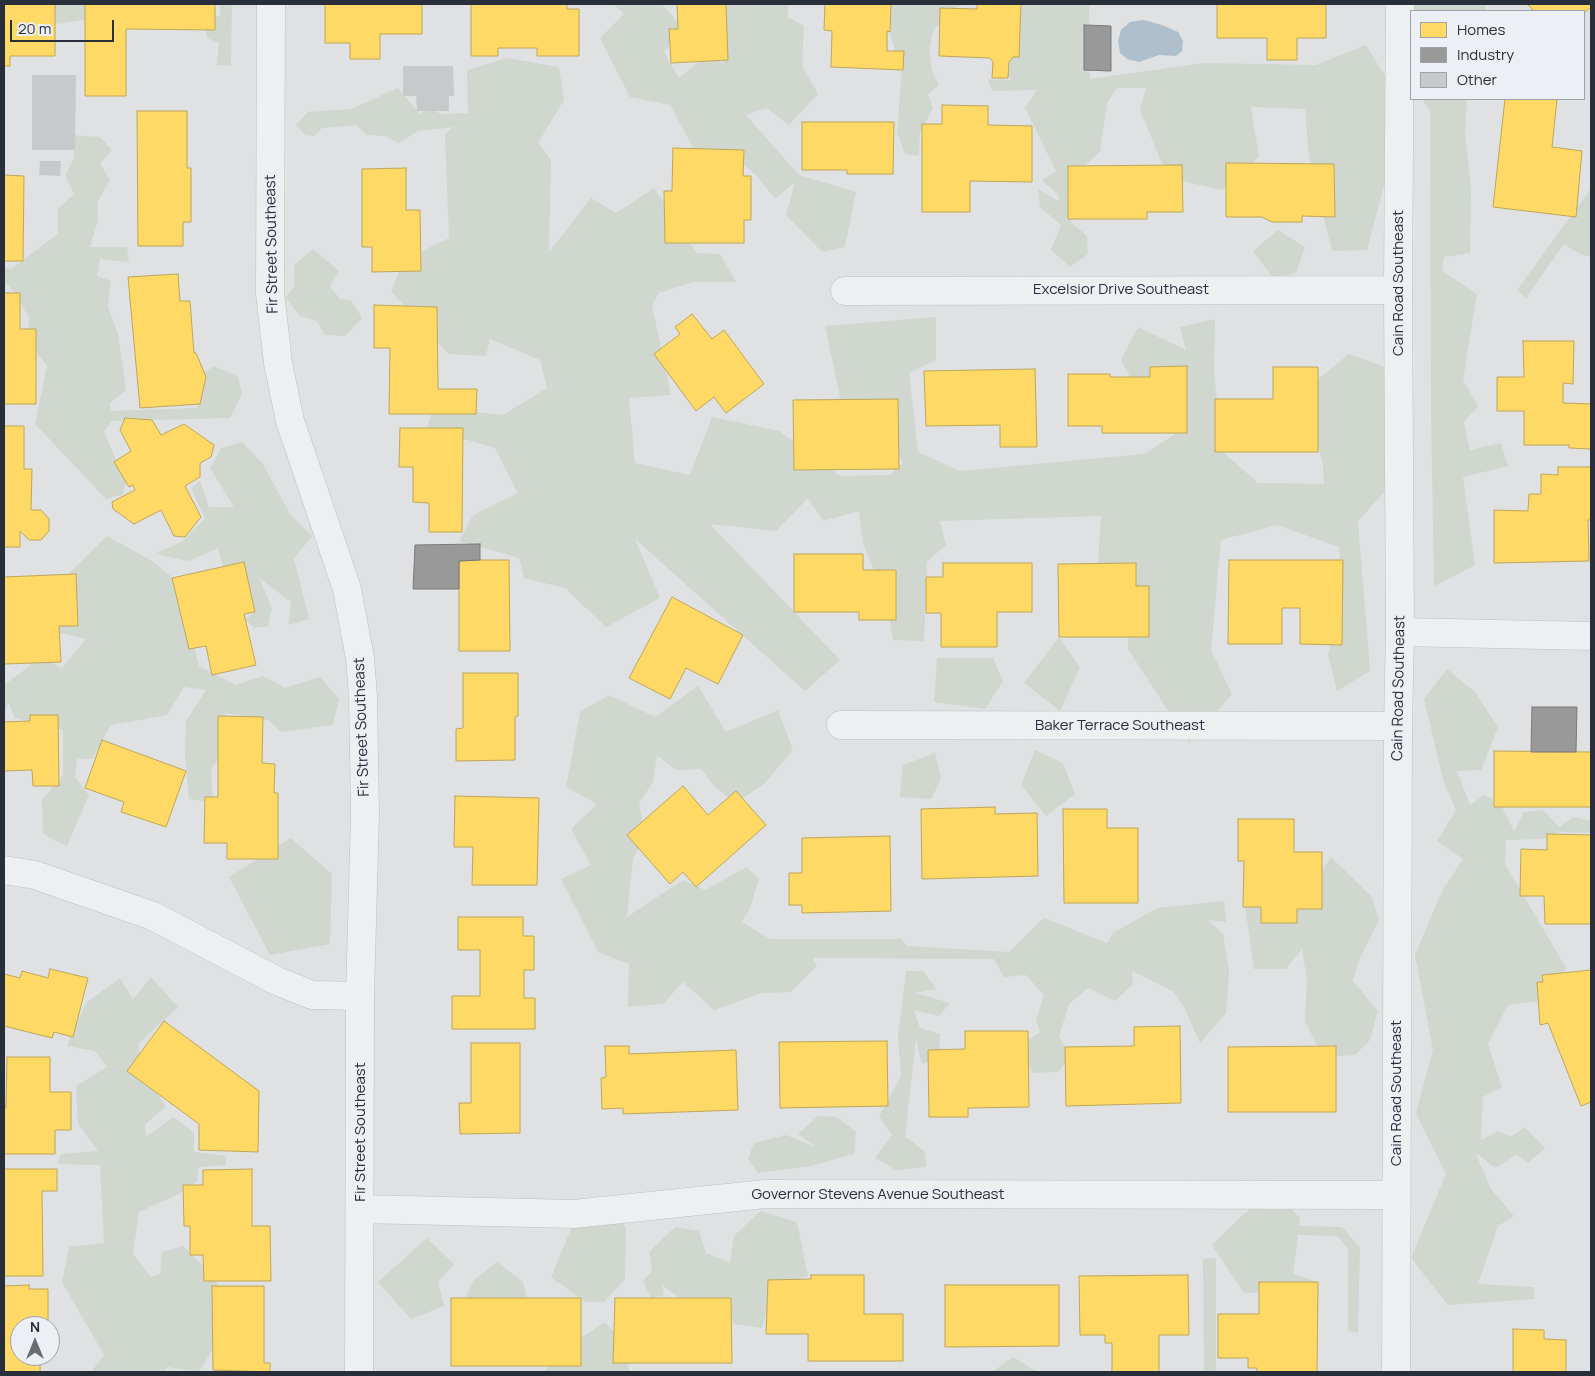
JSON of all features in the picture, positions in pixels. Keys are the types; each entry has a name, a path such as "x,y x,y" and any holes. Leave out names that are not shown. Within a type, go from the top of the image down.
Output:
{"street":[{"name":"Fir Street Southeast","path":"271,4 270,293 278,363 290,421 347,589 360,658 363,696 365,813 360,996 361,1210 359,1372"},
{"name":"Cain Road Southeast","path":"1396,1372 1400,632 1398,290 1400,4"},
{"name":"Excelsior Drive Southeast","path":"845,291 1398,290"},
{"path":"1400,632 1591,636"},
{"name":"Baker Terrace Southeast","path":"841,725 1398,726"},
{"path":"4,870 35,875 152,916 277,981 312,995 360,996"},
{"name":"Governor Stevens Avenue Southeast","path":"361,1210 574,1214 765,1194 1396,1195"}],"shaded area":[{"path":"37,4 105,4 88,19 58,24"},
{"path":"220,4 232,4 231,66 217,65 219,43 207,38 206,29 215,16 220,17"},
{"path":"614,4 662,4 673,16 682,30 664,52 679,78 707,55 725,64 696,31 719,4 788,4 788,17 804,26 802,66 818,94 789,125 766,108 746,115 799,175 856,192 845,247 822,252 786,215 795,182 775,199 758,177 734,156 694,149 670,105 630,97 600,38 624,14"},
{"path":"889,4 962,4 934,29 929,49 932,71 939,85 928,94 933,108 920,133 919,156 905,154 897,132 902,70 891,38"},
{"path":"1004,4 1089,4 1090,79 1204,63 1316,65 1366,45 1393,89 1387,174 1367,250 1332,251 1309,157 1305,109 1251,107 1259,157 1222,190 1168,178 1140,110 1146,88 1117,88 1107,103 1100,152 1071,177 1071,222 1087,236 1088,254 1070,267 1051,250 1061,225 1040,207 1038,189 1060,202 1057,194 1042,180 1056,171 1025,108 1037,90 992,91 988,79 1010,80 1005,59 991,45"},
{"path":"1413,4 1485,4 1486,10 1412,10"},
{"path":"507,58 559,67 564,100 538,143 551,160 549,252 591,198 616,213 654,188 697,253 720,254 736,282 693,282 659,293 652,305 671,395 629,398 635,463 690,475 712,417 779,431 840,476 890,475 903,463 889,437 900,414 891,407 842,407 825,326 936,317 936,360 909,373 918,452 960,471 1144,454 1177,433 1135,386 1121,360 1138,327 1186,350 1180,327 1215,319 1214,374 1223,452 1258,483 1324,484 1323,465 1303,391 1349,354 1388,368 1388,488 1358,521 1370,671 1337,691 1328,655 1342,605 1339,547 1277,525 1221,540 1211,650 1232,694 1189,743 1128,649 1129,600 1097,576 1101,516 940,521 946,545 927,562 924,641 893,640 886,599 863,543 859,511 823,521 808,498 776,531 710,524 840,660 805,691 635,539 660,598 606,627 565,588 524,578 519,558 459,541 473,515 518,493 495,448 427,428 433,407 503,415 547,388 540,360 490,339 486,356 448,354 391,291 404,260 449,238 445,135 453,127 418,131 398,143 385,136 366,135 357,125 322,128 314,136 305,135 296,125 308,112 351,109 398,88 420,114 431,106 440,114 468,113 467,70"},
{"path":"1423,100 1467,100 1465,131 1471,190 1470,253 1444,257 1442,271 1477,294 1463,380 1478,406 1464,422 1470,450 1501,443 1508,466 1463,477 1475,565 1434,586 1431,409 1430,110"},
{"path":"72,135 100,137 112,150 100,163 110,180 98,201 98,220 90,247 127,247 129,262 100,259 97,276 111,281 108,307 118,334 126,390 110,403 111,411 197,408 201,375 214,366 238,377 242,394 230,418 112,421 104,432 126,483 122,495 106,499 35,424 47,366 28,342 29,317 8,284 4,286 4,267 11,269 58,234 58,209 74,194 65,175 74,158"},
{"path":"1591,188 1591,257 1580,254 1564,244 1526,298 1517,290"},
{"path":"1278,230 1305,247 1296,273 1273,278 1253,251"},
{"path":"313,249 339,271 330,286 340,299 351,300 362,318 345,336 325,335 317,321 300,316 286,298 295,285 294,265"},
{"path":"242,442 263,464 290,514 312,536 294,559 309,619 288,625 291,602 259,578 272,608 268,626 254,628 245,619 255,612 244,562 223,567 218,548 189,561 155,554 183,541 205,519 191,488 200,481 209,507 234,507 210,468 221,448"},
{"path":"107,536 152,561 188,590 188,623 199,666 236,685 263,676 285,688 320,677 339,699 333,725 281,732 269,720 225,713 234,739 211,769 213,803 189,799 185,755 186,721 206,690 184,687 167,715 111,725 92,759 77,759 75,777 89,795 67,846 43,834 42,800 63,775 63,730 15,718 8,702 4,720 4,685 40,658 62,668 86,639 49,630 61,581"},
{"path":"1059,637 1080,667 1060,711 1024,683"},
{"path":"937,658 993,658 1003,681 985,709 934,702"},
{"path":"1447,669 1475,692 1498,727 1481,770 1457,771 1470,805 1484,795 1493,799 1503,809 1514,831 1524,812 1543,810 1559,827 1573,817 1591,821 1591,833 1560,832 1542,839 1506,840 1505,864 1566,968 1545,1000 1508,1005 1488,1044 1502,1087 1483,1097 1481,1140 1498,1131 1511,1137 1525,1127 1545,1148 1528,1163 1516,1155 1495,1168 1475,1152 1491,1189 1514,1216 1498,1226 1478,1284 1534,1287 1535,1299 1448,1305 1411,1258 1446,1174 1416,1113 1433,1050 1415,955 1442,891 1463,859 1437,841 1456,810 1444,783 1424,699"},
{"path":"698,686 726,732 778,710 793,750 765,783 736,803 715,787 701,769 677,770 657,756 653,782 639,803 645,838 633,858 627,917 683,880 705,890 747,867 759,879 750,908 742,922 770,939 901,939 907,946 1009,952 1044,918 1107,943 1113,933 1157,908 1224,901 1226,922 1208,920 1223,934 1229,971 1226,1013 1200,1043 1185,1009 1174,992 1132,971 1133,984 1115,1001 1088,988 1069,1004 1059,1036 1070,1058 1058,1072 1033,1073 1019,1047 1040,1032 1036,1020 1044,995 1026,975 1004,977 994,959 813,958 817,966 791,992 762,993 714,1010 683,982 663,1004 628,1007 629,964 598,952 561,879 591,865 571,829 597,804 566,787 580,712 609,695 655,717"},
{"path":"1035,750 1063,763 1075,794 1046,816 1021,785"},
{"path":"935,753 941,779 931,799 900,797 903,765"},
{"path":"291,838 332,874 330,944 270,955 229,877"},
{"path":"1331,857 1372,897 1379,920 1359,960 1353,981 1378,1011 1370,1040 1355,1055 1323,1057 1305,1021 1307,980 1302,949 1286,969 1254,969 1243,892 1259,892 1303,900"},
{"path":"906,971 923,971 936,989 915,993 950,1003 939,1016 914,1010 920,1028 940,1034 939,1058 922,1064 916,1039 905,1136 925,1152 926,1167 896,1170 875,1158 892,1135 879,1117 901,1076 898,1037"},
{"path":"151,977 178,1007 138,1044 142,1072 166,1107 145,1124 146,1137 173,1117 194,1132 194,1152 226,1156 226,1165 199,1167 197,1181 179,1194 139,1212 133,1254 151,1277 160,1274 162,1252 183,1246 212,1274 234,1313 199,1372 168,1367 163,1372 91,1372 104,1355 62,1282 69,1247 104,1243 100,1165 57,1164 61,1154 98,1151 78,1123 76,1086 107,1067 95,1051 67,1046 86,1003 120,978 133,999"},
{"path":"818,1116 837,1117 856,1132 854,1154 810,1166 758,1173 748,1159 754,1143 786,1135 816,1147 798,1134"},
{"path":"1271,1188 1300,1218 1299,1226 1342,1227 1360,1248 1358,1333 1348,1331 1348,1249 1337,1236 1298,1235 1293,1274 1318,1282 1271,1282 1267,1292 1244,1293 1212,1245"},
{"path":"760,1211 797,1222 808,1276 774,1285 762,1328 734,1324 726,1304 681,1299 662,1285 664,1295 651,1298 643,1281 652,1271 649,1252 675,1227 699,1231 706,1253 730,1263 734,1236"},
{"path":"611,1214 626,1227 625,1279 604,1302 585,1302 551,1277 574,1222"},
{"path":"427,1238 454,1264 438,1282 444,1306 411,1319 378,1282"},
{"path":"1216,1258 1216,1372 1204,1372 1203,1259"},
{"path":"497,1262 523,1282 528,1303 465,1298 473,1281"},
{"path":"604,1322 621,1338 630,1372 547,1372 545,1370 574,1343"},
{"path":"1013,1357 1037,1372 992,1372"}],"water":[{"path":"1144,20 1178,32 1183,41 1182,51 1176,56 1159,55 1139,62 1127,59 1120,53 1118,41 1121,30 1130,22"}],"building: Homes":[{"path":"4,4 55,4 55,56 10,56 10,66 4,66"},
{"path":"85,4 215,4 215,30 126,29 126,96 85,96"},
{"path":"325,4 422,4 422,34 380,34 380,59 350,59 350,43 325,43"},
{"path":"471,4 567,4 567,9 579,9 579,56 537,56 537,48 498,48 498,56 471,56"},
{"path":"677,4 726,4 728,60 671,63 669,29 678,29"},
{"path":"825,4 891,4 890,32 887,31 887,51 904,51 903,70 831,67 832,31 824,30"},
{"path":"977,4 1021,4 1019,57 1013,57 1009,62 1008,78 992,78 993,62 990,58 939,56 940,8 977,9"},
{"path":"1217,4 1326,4 1326,38 1297,38 1297,60 1267,60 1267,38 1217,38"},
{"path":"1527,4 1591,4 1591,7 1585,12 1585,10 1533,10"},
{"path":"1505,100 1557,100 1552,147 1582,151 1576,217 1493,207"},
{"path":"942,105 988,106 988,125 1032,126 1032,182 970,181 970,212 922,212 922,124 942,124"},
{"path":"137,111 187,111 187,168 191,168 191,222 183,222 183,246 138,246"},
{"path":"802,122 894,122 893,174 847,174 847,170 802,170"},
{"path":"673,148 744,150 743,176 751,176 751,220 744,220 744,243 665,243 664,191 672,191"},
{"path":"1226,163 1334,164 1335,217 1302,216 1302,222 1272,222 1262,217 1226,217"},
{"path":"1182,165 1183,212 1147,212 1147,219 1068,219 1068,166"},
{"path":"406,168 406,210 420,210 421,271 372,272 372,247 362,247 362,169"},
{"path":"4,175 24,176 23,261 4,261"},
{"path":"178,274 180,301 190,301 194,353 196,353 206,377 200,404 140,408 128,277"},
{"path":"4,293 20,293 20,329 36,329 36,404 4,404"},
{"path":"374,305 437,307 438,389 477,389 476,414 389,414 390,348 374,348"},
{"path":"692,314 712,339 724,330 764,384 726,413 714,397 696,411 654,354 680,334 675,327"},
{"path":"1523,341 1574,341 1573,384 1563,383 1563,403 1591,404 1591,449 1569,448 1569,445 1524,445 1524,411 1497,411 1497,377 1524,377"},
{"path":"1187,366 1187,433 1102,433 1102,426 1068,426 1068,374 1110,374 1110,377 1150,377 1150,367"},
{"path":"1273,367 1318,367 1318,452 1215,452 1215,399 1273,399"},
{"path":"1035,369 1037,447 1000,447 1000,425 926,426 924,371"},
{"path":"898,399 899,469 794,470 793,400"},
{"path":"125,418 152,420 161,435 184,424 214,445 211,457 200,463 200,477 185,486 201,517 185,537 174,536 161,510 134,524 113,509 112,502 135,490 133,485 129,487 114,462 131,451 120,430"},
{"path":"4,426 24,426 24,469 32,469 31,510 41,510 49,519 49,531 41,540 29,540 20,531 20,547 4,547"},
{"path":"400,428 463,428 462,532 429,532 429,503 413,502 413,467 399,467"},
{"path":"1558,467 1591,467 1591,520 1588,520 1589,561 1494,563 1494,510 1528,511 1529,494 1541,494 1541,474 1558,475"},
{"path":"794,554 863,554 863,570 896,570 896,620 859,620 859,612 794,612"},
{"path":"509,560 510,651 459,651 459,561"},
{"path":"1229,560 1343,560 1342,645 1300,644 1300,608 1282,608 1282,644 1228,644"},
{"path":"244,562 255,612 244,614 256,665 212,675 206,646 189,649 172,578"},
{"path":"943,563 1032,563 1032,612 997,612 997,647 941,647 941,613 926,613 926,577 943,577"},
{"path":"1136,563 1136,586 1149,586 1149,637 1059,637 1058,564"},
{"path":"76,574 78,626 59,626 61,662 4,664 4,577"},
{"path":"672,597 743,635 718,684 686,668 670,699 629,678"},
{"path":"463,673 518,673 515,760 456,761 456,729 463,728"},
{"path":"30,715 58,715 59,786 33,786 32,770 4,771 4,722 30,721"},
{"path":"218,716 263,717 262,763 275,764 274,793 278,793 278,859 227,859 227,843 204,843 205,797 218,797"},
{"path":"102,740 186,771 166,827 121,812 124,802 85,788"},
{"path":"1494,751 1591,752 1591,807 1494,807"},
{"path":"683,786 708,815 736,791 766,825 696,887 683,872 670,884 627,835"},
{"path":"455,796 539,798 537,885 472,885 473,847 454,847"},
{"path":"995,807 995,814 1037,813 1038,876 922,879 921,809"},
{"path":"1063,809 1107,809 1107,828 1138,828 1138,903 1064,903"},
{"path":"1238,819 1294,819 1294,852 1322,852 1322,909 1297,909 1297,923 1261,923 1261,907 1243,907 1244,861 1238,861"},
{"path":"1547,834 1591,835 1591,924 1545,924 1544,896 1520,896 1521,849 1547,850"},
{"path":"890,836 891,911 802,913 802,905 789,905 789,873 802,873 802,838"},
{"path":"458,917 523,917 523,936 534,936 534,970 524,970 524,998 535,998 535,1029 452,1029 452,996 480,996 480,950 458,950"},
{"path":"50,969 88,978 73,1037 54,1032 52,1038 4,1026 4,974 20,978 22,971 48,978"},
{"path":"1591,970 1591,1102 1581,1106 1548,1023 1540,1025 1537,982 1543,982 1542,975"},
{"path":"164,1021 259,1091 258,1152 199,1150 199,1124 127,1071"},
{"path":"1180,1026 1181,1103 1066,1106 1065,1047 1134,1046 1134,1027"},
{"path":"965,1031 1028,1031 1029,1107 968,1108 968,1117 929,1117 928,1050 965,1049"},
{"path":"887,1041 888,1106 780,1108 779,1042"},
{"path":"471,1043 520,1043 520,1133 460,1134 459,1103 471,1103"},
{"path":"605,1046 629,1046 629,1054 736,1050 738,1110 623,1114 623,1108 602,1109 601,1078 606,1077"},
{"path":"1336,1046 1336,1112 1228,1112 1228,1047"},
{"path":"7,1057 50,1057 50,1092 71,1092 71,1130 55,1130 55,1154 4,1154"},
{"path":"4,1169 57,1169 57,1191 42,1191 43,1276 4,1276"},
{"path":"252,1169 252,1226 270,1226 271,1281 204,1281 203,1255 190,1255 190,1226 184,1226 183,1185 203,1185 203,1170"},
{"path":"811,1275 864,1275 864,1314 903,1314 903,1361 808,1361 808,1334 766,1334 768,1280 811,1279"},
{"path":"1188,1275 1189,1335 1159,1335 1159,1372 1112,1372 1112,1343 1105,1343 1105,1335 1080,1335 1079,1276"},
{"path":"1259,1282 1318,1282 1317,1372 1257,1372 1257,1368 1248,1368 1248,1358 1218,1358 1218,1314 1259,1314"},
{"path":"29,1285 29,1289 48,1289 48,1316 10,1316 10,1366 40,1366 40,1372 4,1372 4,1286"},
{"path":"945,1285 1059,1285 1059,1346 945,1347"},
{"path":"212,1286 264,1286 264,1363 270,1363 270,1372 213,1370"},
{"path":"451,1298 581,1298 581,1366 451,1366"},
{"path":"615,1298 731,1298 732,1363 613,1363"},
{"path":"1513,1329 1544,1330 1544,1339 1566,1340 1566,1372 1513,1372"}],"building: Industry":[{"path":"1084,25 1111,26 1111,71 1084,70"},
{"path":"480,544 480,560 459,561 459,589 413,589 415,545"},
{"path":"1532,707 1577,707 1576,752 1531,752"}],"building: Other":[{"path":"403,66 453,66 454,96 449,96 449,111 417,111 416,96 403,96"},
{"path":"32,75 76,75 75,150 32,150"},
{"path":"40,161 61,161 60,176 39,175"}]}
